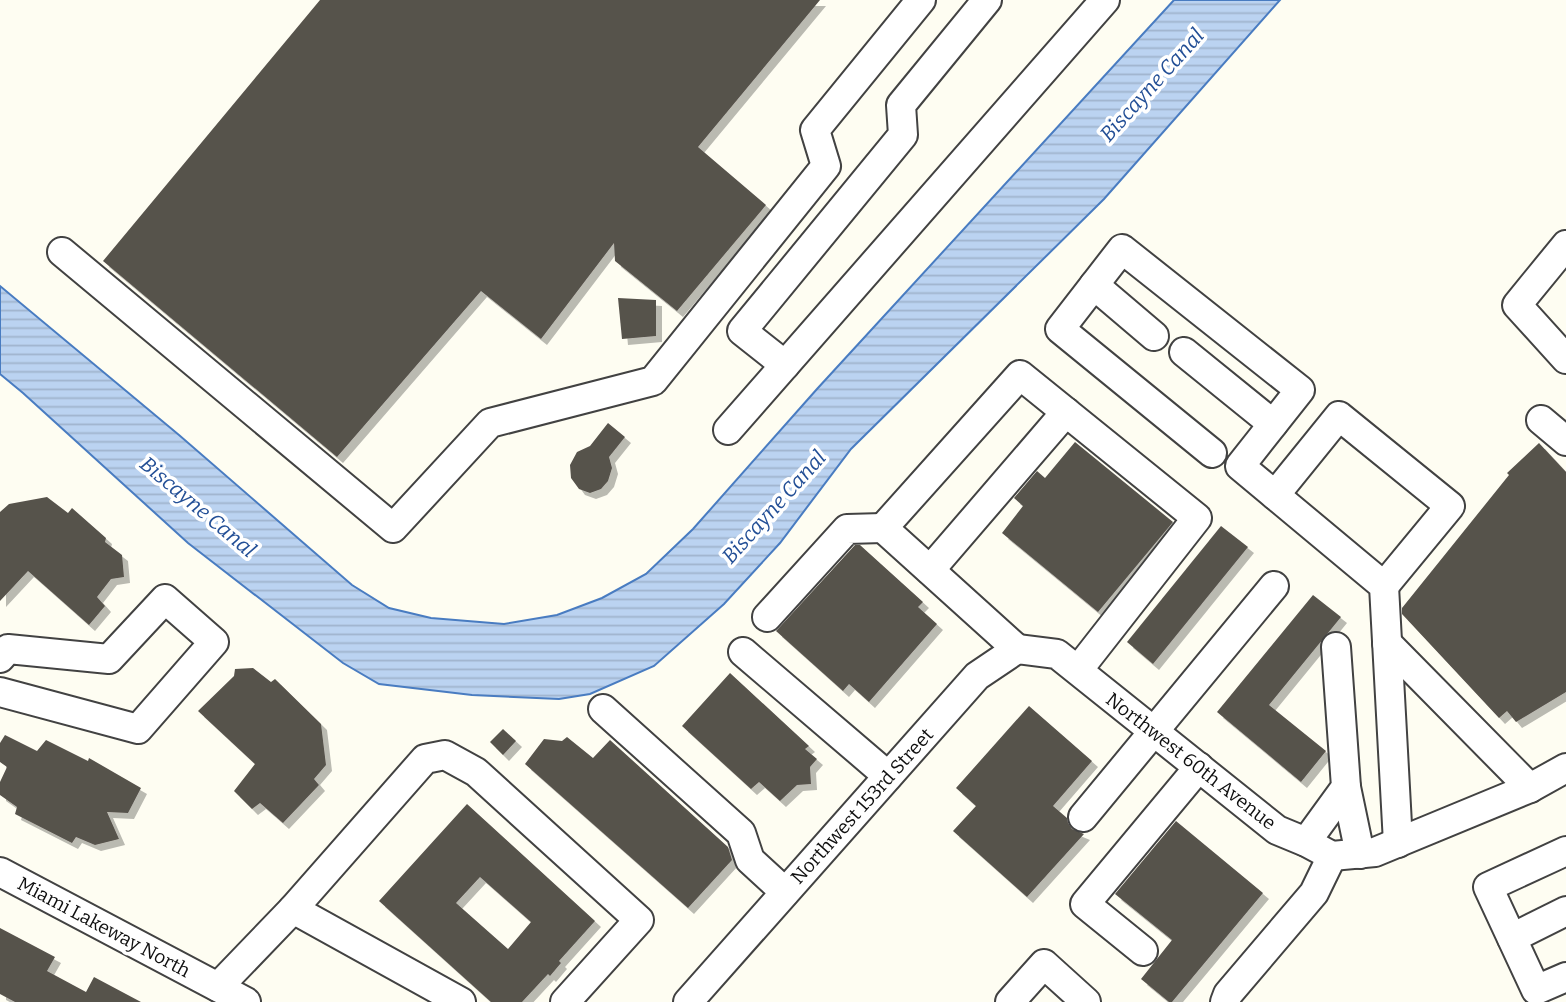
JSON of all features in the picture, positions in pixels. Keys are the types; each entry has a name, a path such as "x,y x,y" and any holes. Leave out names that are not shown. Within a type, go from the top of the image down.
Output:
{"street":[{"path":"62,252 393,528 490,423 653,381 826,166 815,130 921,0"},
{"path":"785,365 742,331 903,135 901,106 987,0"},
{"path":"728,430 1105,0"},
{"path":"1561,341 1517,305 1566,245"},
{"path":"1212,453 1060,329 1122,249 1300,390 1240,466 1384,586"},
{"path":"1094,285 1154,336"},
{"path":"1184,352 1273,425"},
{"path":"767,617 846,529 883,528 1017,649 1067,662 1197,518 1020,375 883,528"},
{"path":"930,570 1066,412"},
{"path":"1275,495 1339,416 1450,506 1384,586 1398,843"},
{"path":"1541,420 1566,441"},
{"path":"1083,817 1274,586"},
{"path":"0,658 8,649 109,659 165,599 214,642 138,729 0,692"},
{"path":"1387,643 1530,788"},
{"path":"1336,647 1346,787 1360,854"},
{"name":"Northwest 153rd Street","path":"688,1002 977,676 1017,649"},
{"path":"743,652 888,776"},
{"name":"Northwest 60th Avenue","path":"1067,662 1278,830 1332,856"},
{"path":"603,709 741,834 750,860 785,892"},
{"path":"218,988 293,909 425,760 445,755 475,772 639,920 574,999"},
{"path":"1143,951 1085,904 1199,767"},
{"path":"1226,1002 1228,994 1314,894 1332,856 1375,852 1564,775"},
{"path":"1306,842 1346,787"},
{"path":"1566,851 1489,887 1536,990 1566,977"},
{"name":"Miami Lakeway North","path":"0,872 246,1002"},
{"path":"293,909 461,1002"},
{"path":"1512,937 1566,911"},
{"path":"1010,1002 1044,964 1086,1002"}],"water":[{"name":"Biscayne Canal","path":"1174,0 1280,0 1104,199 851,449 780,543 724,604 654,666 590,694 559,699 472,695 379,684 343,663 188,543 0,374 0,286 179,435 352,585 389,608 431,618 504,624 557,615 602,598 646,574 693,529 817,389"}],"building":[{"path":"320,0 820,0 698,147 766,205 677,311 615,261 614,243 541,339 481,291 337,457 103,261"},
{"path":"618,298 656,300 656,336 622,339"},
{"path":"608,423 625,437 609,457 612,468 608,481 601,489 590,493 579,489 571,478 570,465 577,452 590,446"},
{"path":"1075,442 1173,522 1098,612 1002,533 1023,506 1014,498 1037,471 1045,478"},
{"path":"1539,443 1566,472 1566,692 1516,722 1507,711 1499,718 1402,614 1402,608 1509,475 1507,473"},
{"path":"47,497 68,513 72,508 106,538 105,542 122,555 124,577 111,579 97,597 105,606 89,625 28,571 0,601 0,512 9,504"},
{"path":"1221,526 1248,547 1153,664 1127,642"},
{"path":"855,545 860,545 923,602 918,607 937,624 869,702 849,684 843,691 776,631"},
{"path":"1313,595 1341,617 1269,705 1326,751 1301,782 1217,712"},
{"path":"253,668 271,682 275,679 321,724 326,765 314,779 319,785 283,823 260,803 252,809 234,791 255,764 198,711 234,676 235,669"},
{"path":"730,673 809,746 805,749 817,759 810,767 811,784 797,785 780,801 759,782 751,789 682,726"},
{"path":"1029,706 1092,761 1053,806 1067,818 1072,829 1084,834 1027,897 953,831 976,806 956,788"},
{"path":"503,729 516,741 503,755 490,742"},
{"path":"5,735 37,751 46,740 88,761 89,758 141,788 128,813 107,812 119,839 95,845 76,837 72,843 15,814 17,807 0,795 0,782 7,767 0,762 0,743"},
{"path":"567,737 593,758 610,740 728,847 732,860 688,908 525,764 544,739 562,741"},
{"path":"467,804 595,921 559,961 561,963 550,976 548,974 522,1002 491,1002 379,901","holes":["480,877 531,922 508,949 456,903"]},
{"path":"1176,821 1263,893 1172,1002 1169,1002 1141,979 1172,940 1115,894"},
{"path":"0,928 55,957 47,971 86,992 94,977 141,1002 15,1002 0,994"}]}
